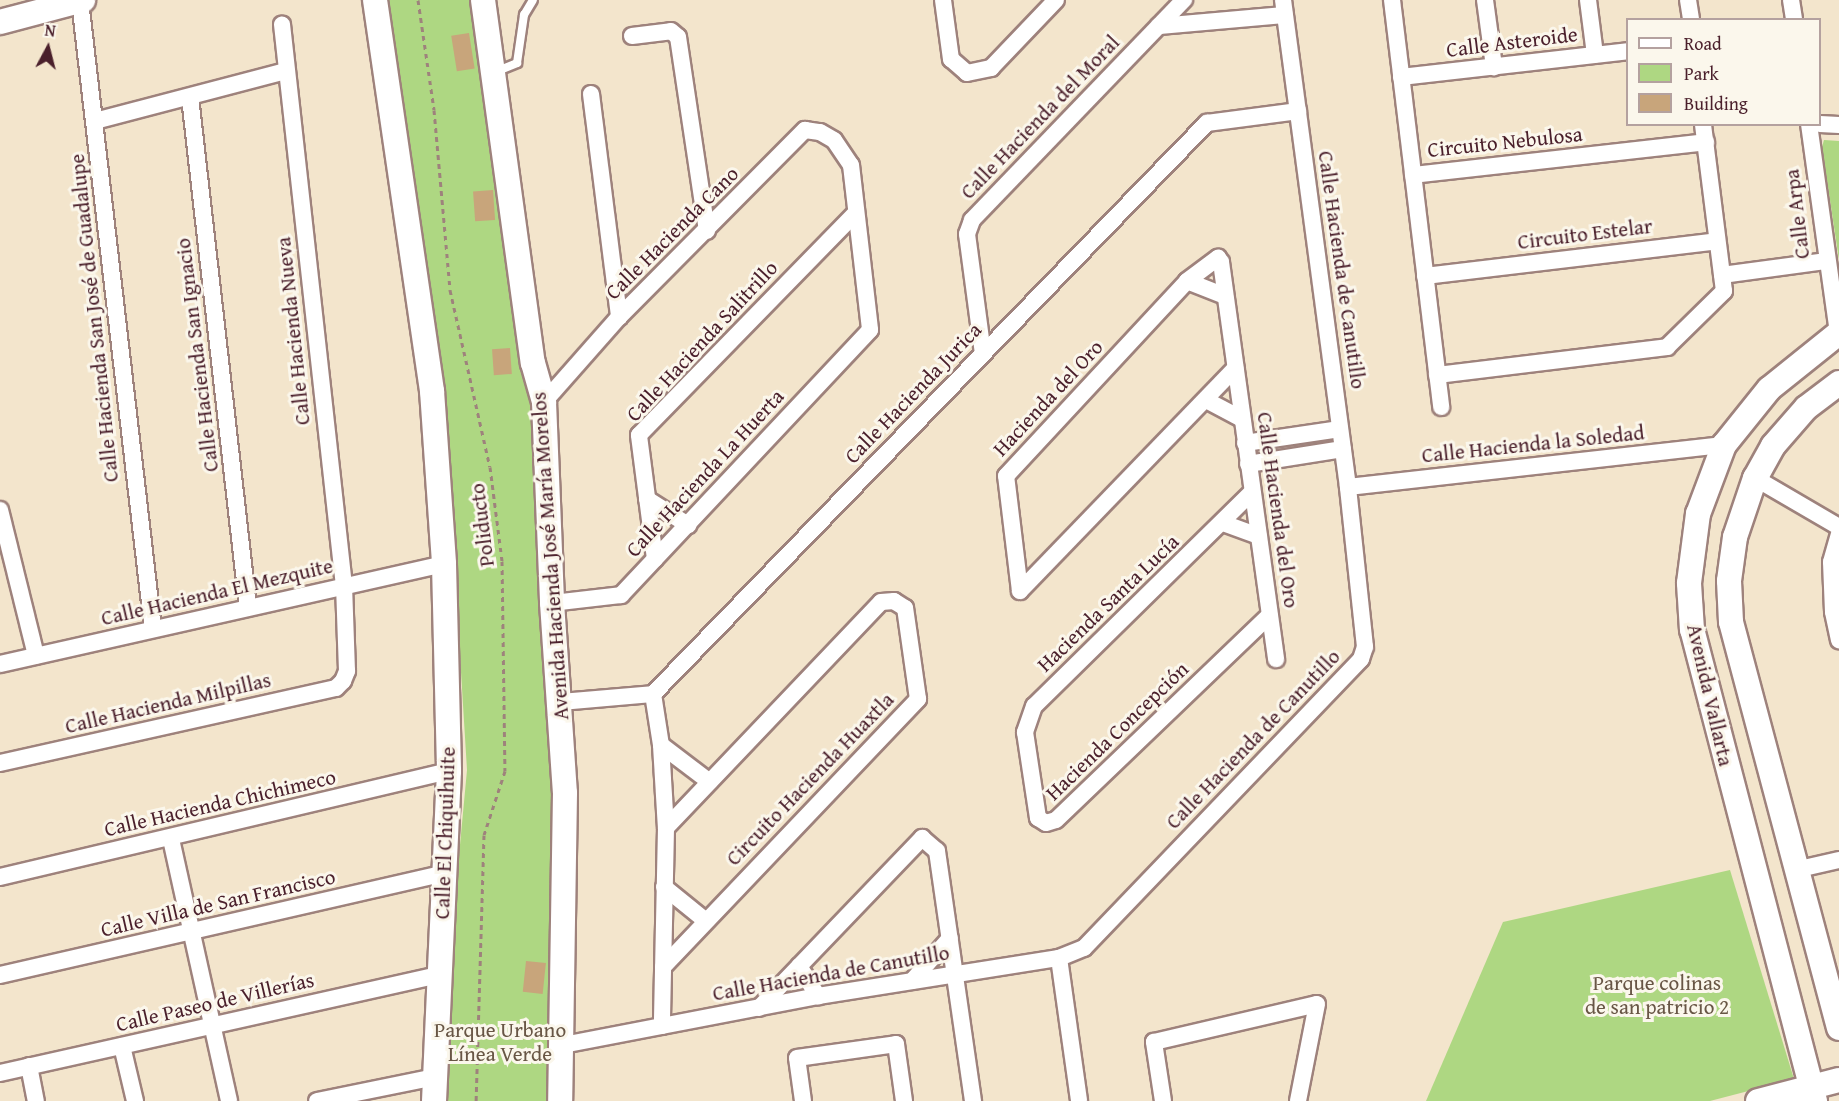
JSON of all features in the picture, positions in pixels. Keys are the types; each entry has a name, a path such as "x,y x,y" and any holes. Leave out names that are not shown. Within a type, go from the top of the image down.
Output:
{"main road":[{"path":"0,22 82,0"},
{"path":"375,0 432,391 444,564"},
{"name":"Avenida Hacienda José María Morelos","path":"483,0 491,74 533,363 543,402 552,603 566,793 563,1045 560,1101"},
{"name":"Avenida Vallarta","path":"1813,1094 1692,630 1689,583 1698,514 1724,445 1768,389 1838,336"},
{"name":"Avenida Vallarta","path":"1839,383 1806,408 1773,446 1755,478 1735,537 1729,582 1731,622 1795,870 1839,1028"},
{"name":"Calle El Chiquihuite","path":"434,1101 449,771 444,564"},
{"path":"1744,833 1783,823"},
{"path":"1758,1101 1813,1094 1839,1080"}],"street":[{"name":"Calle Hacienda San José de Guadalupe","path":"82,0 153,629"},
{"path":"943,0 951,59 967,73 992,68 1056,0"},
{"name":"Calle Hacienda del Moral","path":"983,354 967,234 972,220 1184,0"},
{"name":"Circuito Nebulosa","path":"1392,0 1413,175 1706,142"},
{"path":"1485,0 1494,67"},
{"path":"1588,0 1595,55"},
{"path":"1688,0 1690,18"},
{"path":"1791,0 1794,18"},
{"path":"1159,26 1284,7"},
{"name":"Calle Hacienda de Canutillo","path":"563,1045 818,996 1059,958 1083,948 1361,659 1365,647 1348,487 1284,7"},
{"name":"Calle Hacienda Nueva","path":"282,24 344,586 347,671 344,681"},
{"path":"632,36 671,31 678,37 707,231"},
{"name":"Calle Asteroide","path":"1401,77 1626,51"},
{"path":"95,121 286,71"},
{"path":"591,94 619,317"},
{"name":"Calle Hacienda San Ignacio","path":"190,97 248,608"},
{"name":"Calle Hacienda Jurica","path":"653,694 1207,123 1298,111"},
{"path":"1821,124 1839,125"},
{"path":"1437,375 1667,347 1724,291 1703,126"},
{"name":"Calle Arpa","path":"1809,126 1825,261 1838,336"},
{"name":"Calle Hacienda Cano","path":"543,402 619,317 805,130 820,132 843,151 850,165 856,213"},
{"path":"1413,175 1441,407"},
{"name":"Calle Hacienda La Huerta","path":"552,603 621,595 870,330 856,213"},
{"name":"Calle Hacienda Salitrillo","path":"655,559 639,435 856,213"},
{"name":"Circuito Estelar","path":"1425,276 1717,241"},
{"name":"Hacienda del Oro","path":"1218,258 1235,368 1020,591 1006,476 1187,281 1218,258"},
{"path":"1722,275 1825,261"},
{"path":"1187,281 1225,296"},
{"path":"533,363 548,370 571,369"},
{"name":"Calle Hacienda del Oro","path":"1235,368 1276,658"},
{"path":"1206,400 1242,419"},
{"path":"1245,443 1340,429"},
{"name":"Calle Hacienda la Soledad","path":"1348,487 1724,445"},
{"path":"1248,464 1343,449"},
{"path":"1755,478 1839,527"},
{"name":"Hacienda Santa Lucía","path":"1027,718 1034,706 1223,523 1252,492"},
{"path":"647,499 688,525"},
{"path":"0,510 36,656"},
{"path":"1223,523 1259,536"},
{"path":"1839,534 1835,561 1833,612 1839,640"},
{"name":"Calle Hacienda El Mezquite","path":"0,664 444,564"},
{"name":"Circuito Hacienda Huaxtla","path":"663,967 918,699 905,608 894,601 881,602 666,828"},
{"name":"Hacienda Concepción","path":"1027,718 1025,732 1038,818 1046,823 1056,820 1270,615"},
{"name":"Calle Hacienda Milpillas","path":"0,763 336,688 344,681"},
{"path":"560,702 653,694 661,745 666,828 662,1026"},
{"path":"661,745 710,782"},
{"name":"Calle Hacienda Chichimeco","path":"0,877 171,839 449,771"},
{"path":"759,1008 922,838 937,851 973,1101"},
{"path":"171,839 229,1101"},
{"path":"1795,870 1839,860"},
{"name":"Calle Villa de San Francisco","path":"0,975 445,873"},
{"path":"664,887 706,921"},
{"path":"912,981 950,938"},
{"path":"1059,958 1079,1101"},
{"path":"799,966 818,996"},
{"name":"Calle Paseo de Villerías","path":"0,1073 440,975"},
{"path":"1163,1101 1154,1042 1317,1004 1299,1101"},
{"path":"803,1101 797,1058 896,1044 904,1101"},
{"path":"122,1046 135,1101"},
{"path":"28,1066 36,1101"},
{"path":"317,1101 435,1077"}],"lane":[{"path":"491,74 517,63 524,15 534,0"}],"path":[{"name":"Poliducto","path":"418,0 434,110 450,290 490,466 502,561 505,771 484,835 476,1101"}],"green space":[{"name":"Parque Urbano Línea Verde","path":"384,0 476,0 531,410 552,745 554,1044 550,1101 445,1101 448,973 467,770 446,428"},
{"path":"1824,140 1839,141 1839,260 1822,147"},
{"name":"Parque colinas de san patricio 2","path":"1730,870 1794,1079 1710,1101 1426,1101 1503,922"}],"building":[{"path":"469,33 475,69 457,71 451,36"},
{"path":"493,190 495,220 475,221 473,191"},
{"path":"510,348 512,374 494,375 492,349"},
{"path":"526,961 546,963 543,994 523,992"}]}
